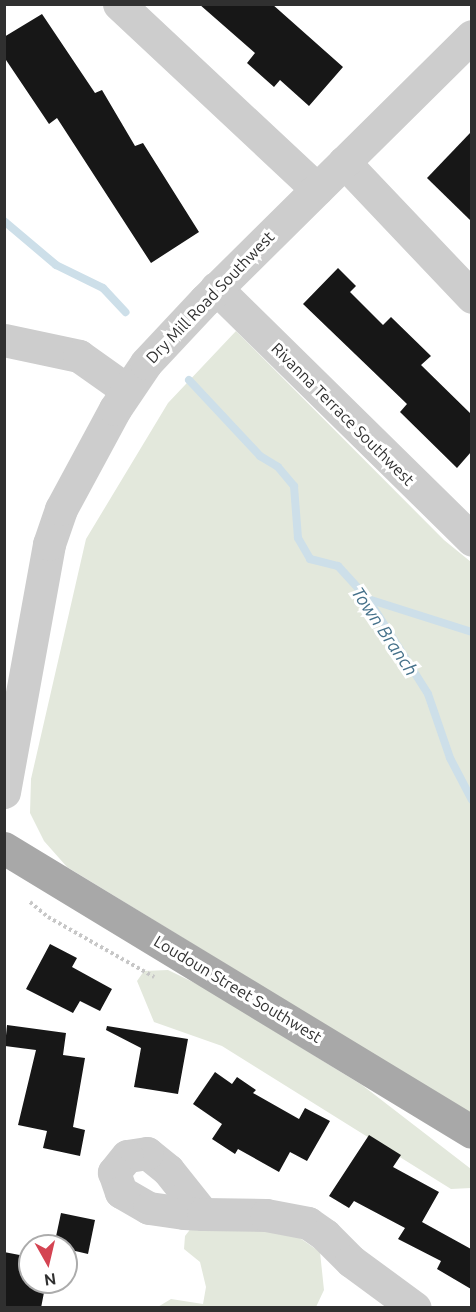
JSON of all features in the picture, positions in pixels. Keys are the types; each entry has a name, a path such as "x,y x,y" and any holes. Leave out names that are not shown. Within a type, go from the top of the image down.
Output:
{"main road":[{"name":"Loudoun Street Southwest","path":"4,848 471,1132"}],"street":[{"path":"119,4 317,189"},
{"name":"Dry Mill Road Southwest","path":"4,792 49,543 61,509 86,458 128,390 146,363 216,288 344,162 467,50"},
{"path":"344,162 471,297"},
{"name":"Rivanna Terrace Southwest","path":"216,288 471,540"},
{"path":"4,340 79,356 128,390"},
{"path":"203,1214 266,1215 308,1223 326,1235 351,1261 415,1308"}],"shaded area":[{"path":"236,331 444,540 471,562 471,1114 67,867 44,841 30,813 31,779 86,539 168,403"},
{"path":"168,970 203,987 362,1085 471,1169 471,1188 451,1189 222,1046 154,1022 137,981 144,971"},
{"path":"209,1224 294,1234 320,1252 324,1290 316,1307 156,1308 171,1299 203,1304 206,1287 200,1262 184,1249 185,1236 192,1227"}],"building":[{"path":"199,4 272,4 343,67 309,106 280,80 274,87 247,63 255,53"},
{"path":"42,14 95,93 102,90 135,146 143,143 199,232 151,263 57,118 49,124 4,57 4,37"},
{"path":"471,132 471,221 427,178"},
{"path":"338,268 356,286 350,292 383,325 391,317 431,356 421,365 471,414 471,452 457,468 400,412 407,404 303,304"},
{"path":"50,944 77,958 72,967 112,989 100,1011 80,1001 73,1013 26,989"},
{"path":"7,1025 66,1033 63,1055 85,1058 73,1127 85,1130 80,1156 43,1148 47,1131 18,1125 36,1050 5,1046"},
{"path":"107,1026 188,1039 178,1094 134,1087 141,1048 106,1030"},
{"path":"215,1072 232,1084 237,1077 256,1090 253,1093 299,1119 305,1108 330,1121 307,1161 290,1152 279,1172 238,1149 235,1154 212,1139 222,1124 193,1104"},
{"path":"369,1135 401,1155 393,1167 439,1192 422,1222 471,1249 471,1289 437,1269 441,1261 398,1239 405,1228 354,1201 349,1208 329,1196"},
{"path":"61,1213 95,1220 88,1254 78,1252 78,1234 57,1234"},
{"path":"4,1252 18,1255 18,1294 44,1294 41,1308 4,1308"}],"waterway":[{"name":"Town Branch","path":"4,221 56,265 103,288 125,312"},
{"name":"Town Branch","path":"189,380 260,456 278,467 294,486 298,538 310,559 338,566 368,599 428,694 450,758 472,800"},
{"path":"368,599 472,632"}]}
